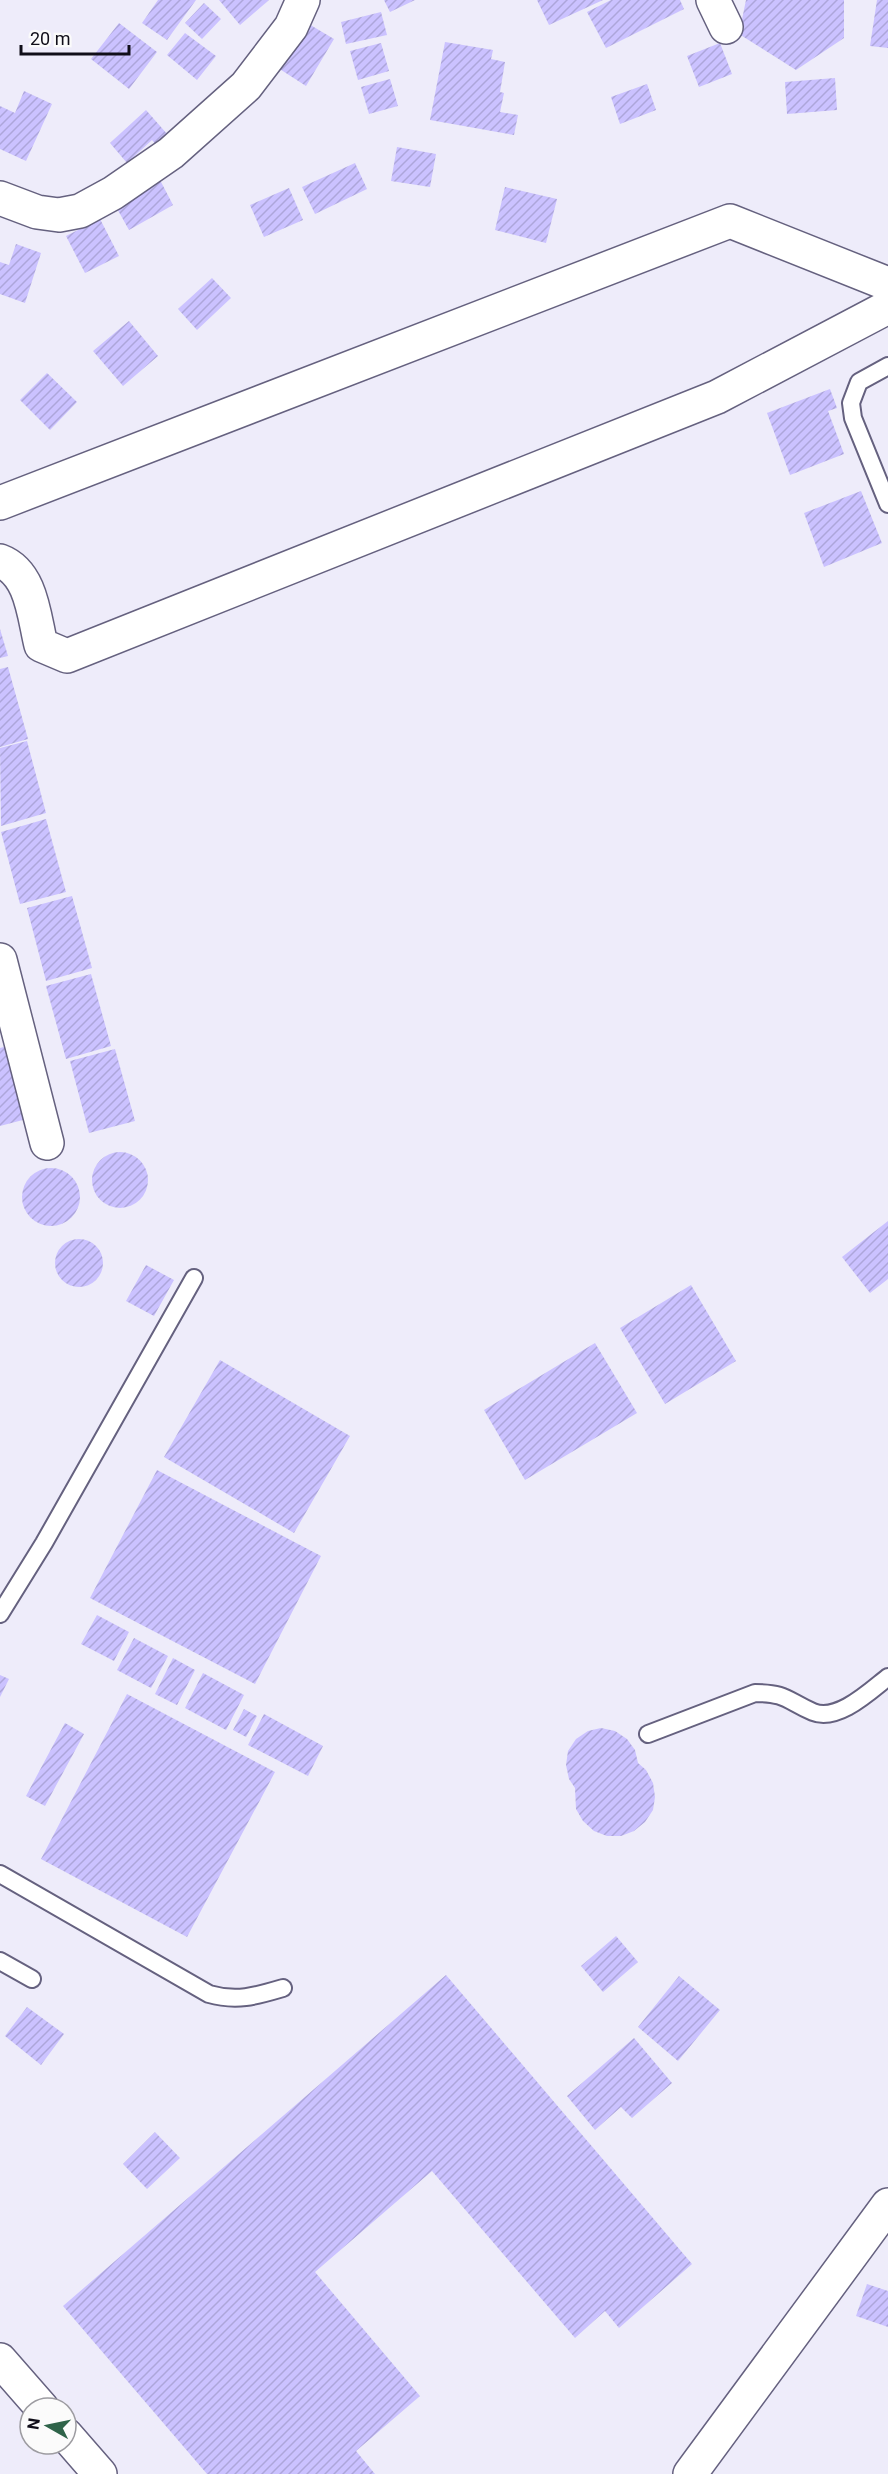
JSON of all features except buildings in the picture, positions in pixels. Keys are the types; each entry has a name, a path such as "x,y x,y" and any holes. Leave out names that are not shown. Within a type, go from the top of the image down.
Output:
{"street":[{"path":"0,198 37,212 59,215 80,211 113,193 171,153 246,86 291,27 303,0"},
{"path":"0,503 730,221 888,284"},
{"path":"0,561 9,565 28,589 41,645 67,656 717,397 888,307"},
{"path":"0,960 46,1143"},
{"path":"690,2474 888,2205"},
{"path":"0,2360 32,2396"},
{"path":"78,2449 100,2474"}],"lane":[{"path":"888,366 859,382 851,404 857,430 888,504"},
{"path":"0,1614 44,1543 194,1278"},
{"path":"648,1734 755,1694 773,1693 814,1712 834,1712 853,1705 888,1677"},
{"path":"0,1874 209,1994 228,1999 283,1988"},
{"path":"0,1961 32,1979"}]}
